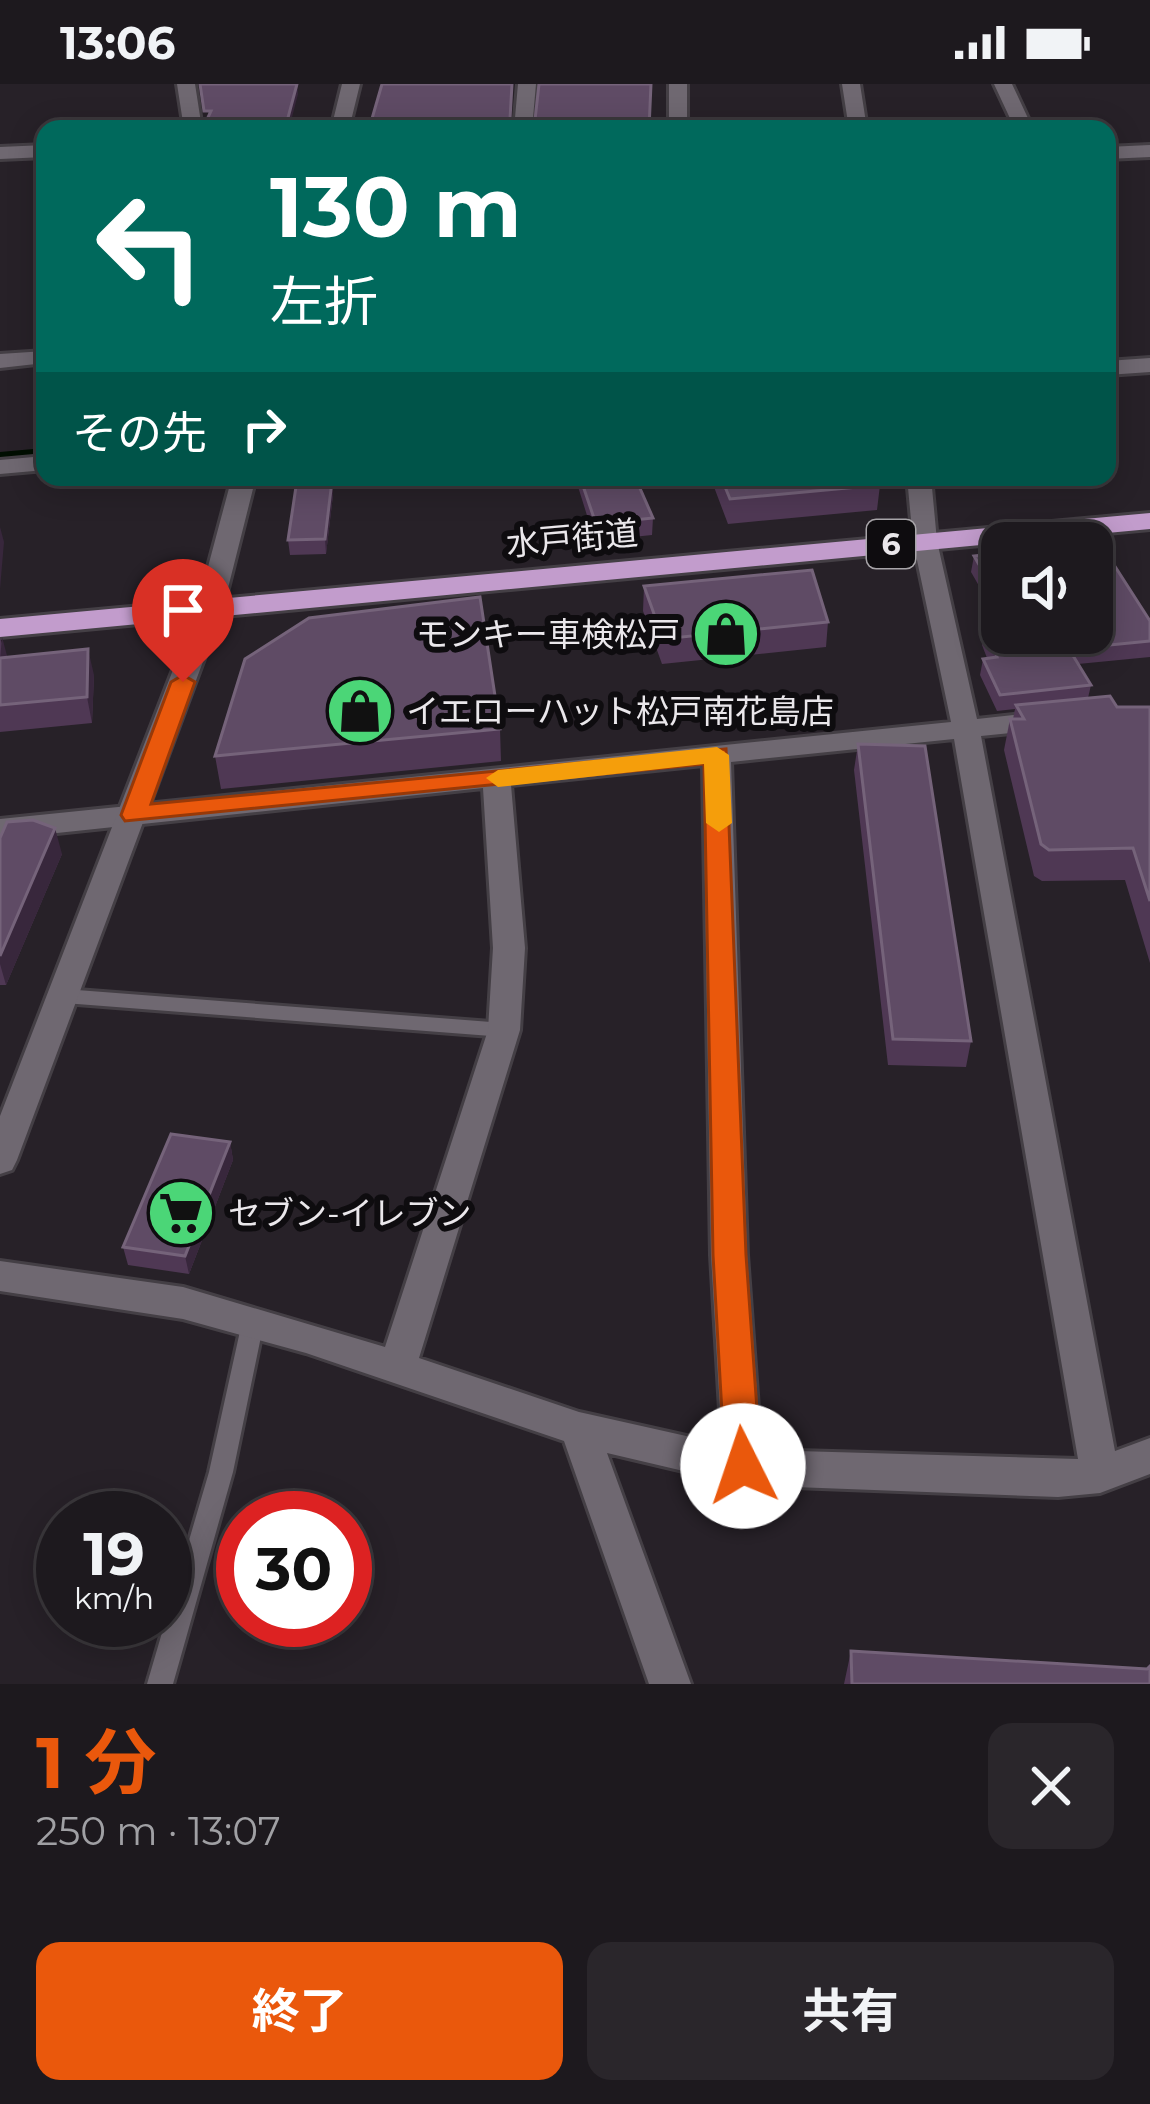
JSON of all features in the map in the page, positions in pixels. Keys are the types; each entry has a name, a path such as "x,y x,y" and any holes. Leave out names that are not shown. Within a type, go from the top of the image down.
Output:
{"highway":[{"name":"水戸街道","path":"0,628 1150,520"}],"street":[{"path":"186,84 192,120"},
{"path":"342,120 352,84"},
{"path":"524,120 527,84"},
{"path":"678,84 678,120"},
{"path":"851,84 857,120"},
{"path":"1003,84 1020,120"},
{"path":"0,153 36,151"},
{"path":"1116,153 1150,151"},
{"path":"0,361 36,358"},
{"path":"1116,366 1150,364"},
{"path":"0,467 36,464"},
{"path":"0,1160 210,608 242,486"},
{"path":"921,486 925,541 966,729 1100,1475"},
{"path":"0,829 1081,717"},
{"path":"717,755 729,1255 743,1466"},
{"path":"397,1368 504,1030 509,948 496,778"},
{"path":"0,1276 84,1284 253,1322 579,1430 743,1466 1058,1479 1100,1475 1150,1456"},
{"path":"579,1430 670,1684"}],"lane":[{"path":"64,996 504,1030"},
{"path":"160,1684 221,1472 253,1322"}],"building":[{"path":"200,84 297,84 287,120 207,120 211,111 204,111"},
{"path":"382,84 512,84 510,119 535,120 372,120"},
{"path":"539,84 651,84 649,120 535,120"},
{"path":"296,486 331,486 325,539 288,540"},
{"path":"583,486 639,486 653,518 596,524"},
{"path":"725,486 869,486 730,499"},
{"path":"1113,563 1150,621 1150,641 1113,645"},
{"path":"812,570 828,622 663,639 644,586"},
{"path":"480,597 500,729 215,756 245,659 309,618"},
{"path":"88,649 87,697 0,705 0,658"},
{"path":"1072,654 1091,685 1000,695 983,659"},
{"path":"1110,696 1117,707 1150,707 1150,901 1133,848 1049,850 1041,844 1010,719 1024,719 1016,705"},
{"path":"858,744 925,746 971,1041 893,1039"},
{"path":"33,820 55,828 0,956 0,838 7,822"},
{"name":"セブン-イレブン","path":"171,1134 230,1142 185,1256 123,1247"},
{"path":"851,1651 1150,1666 1150,1684 852,1684"}],"waterway":[{"path":"0,457 36,454"}],"slow traffic":[{"path":"498,778 717,755 719,823"}],"place":[{"name":"モンキー車検松戸","path":"726,634"},
{"name":"イエローハット松戸南花島店","path":"360,711"},
{"name":"セブン-イレブン","path":"181,1213"}],"route":[{"path":"183,682 134,815 717,755 729,1255 743,1466"}]}
